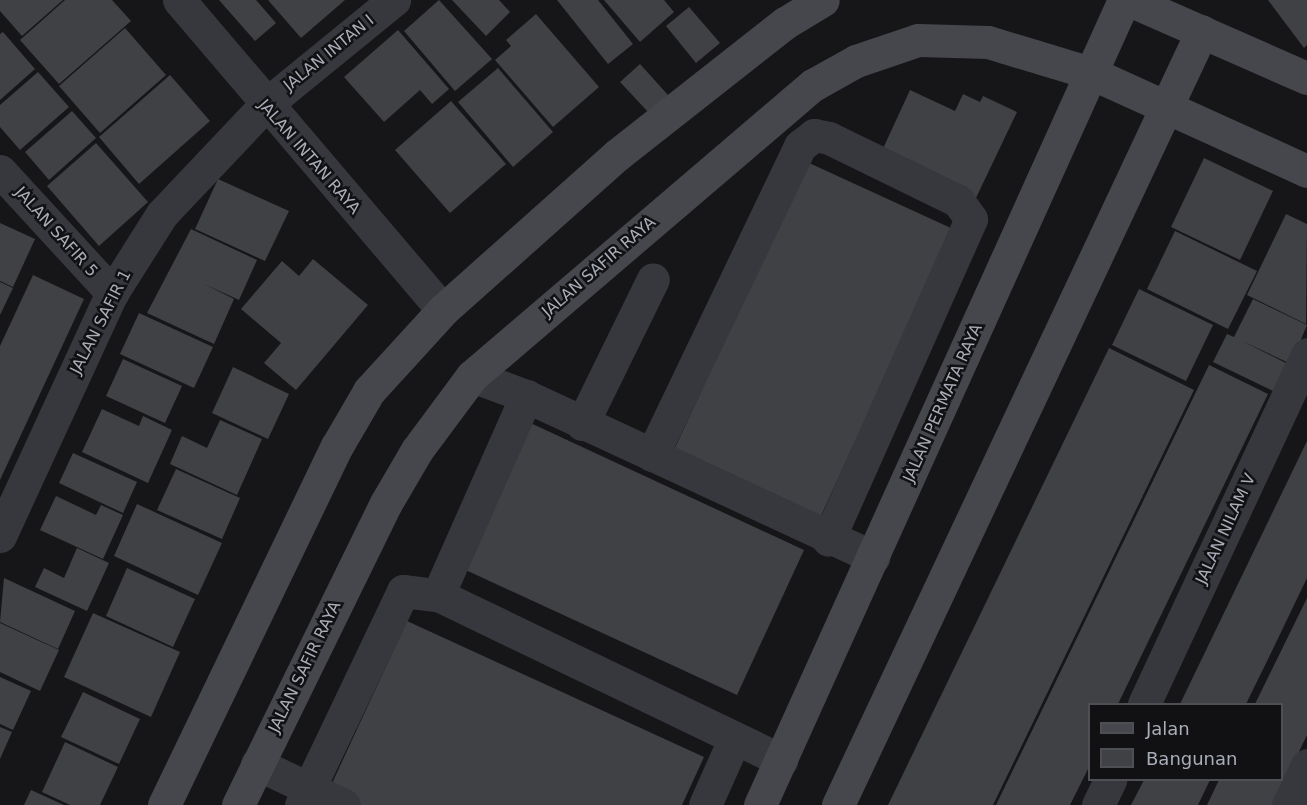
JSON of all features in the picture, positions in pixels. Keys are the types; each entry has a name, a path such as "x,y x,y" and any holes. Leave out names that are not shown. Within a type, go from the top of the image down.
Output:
{"street":[{"name":"JALAN INTAN RAYA","path":"179,0 264,106 443,310"},
{"name":"JALAN INTAN I","path":"264,106 394,0"},
{"path":"164,805 337,446 369,391 443,310 617,155 785,23 823,0"},
{"path":"1127,0 1307,78"},
{"name":"JALAN PERMATA RAYA","path":"760,805 1091,73 1127,0"},
{"path":"838,805 1202,31"},
{"name":"JALAN SAFIR RAYA","path":"238,805 386,503 417,450 472,376 813,85 856,61 918,40 948,38 988,42 1091,73 1307,171"},
{"name":"JALAN SAFIR 1","path":"0,536 112,293 184,185 264,106"},
{"path":"652,455 800,146 814,135 829,138 958,201 971,219 828,540"},
{"name":"JALAN SAFIR 5","path":"0,171 112,293"},
{"path":"582,424 653,279"},
{"name":"JALAN NILAM V","path":"1145,703 1307,354"},
{"path":"472,376 526,396 828,540 873,557"},
{"path":"438,595 526,396"},
{"path":"305,797 393,603 403,591 438,595 734,740 781,760"},
{"path":"705,805 734,740"},
{"path":"257,764 305,797 344,805"},
{"path":"1288,805 1307,765"},
{"path":"1098,805 1110,781"}],"building":[{"path":"0,0 63,0 22,36 0,11"},
{"path":"65,0 112,0 131,21 59,84 20,40"},
{"path":"219,0 256,0 276,23 255,41"},
{"path":"268,0 345,0 301,38"},
{"path":"439,0 492,59 455,91 404,31"},
{"path":"452,0 499,0 510,12 486,36"},
{"path":"557,0 598,0 633,44 608,64"},
{"path":"604,0 664,0 674,12 640,42"},
{"path":"1268,0 1307,0 1307,45 1304,48"},
{"path":"689,7 720,43 696,63 666,26"},
{"path":"536,14 599,87 553,127 495,60 511,46 506,40"},
{"path":"125,28 166,75 100,133 59,86"},
{"path":"398,30 449,89 432,104 420,90 384,122 344,77"},
{"path":"3,32 35,69 0,100 0,34"},
{"path":"640,64 668,95 649,113 620,82"},
{"path":"498,68 553,132 513,167 458,102"},
{"path":"38,72 69,107 20,150 0,127 0,105"},
{"path":"170,75 210,121 139,184 99,137"},
{"path":"910,90 955,111 963,94 980,102 983,96 1017,112 975,200 880,155"},
{"path":"451,101 506,164 450,213 395,150"},
{"path":"72,111 96,138 49,180 25,152"},
{"path":"96,143 148,202 99,246 47,186"},
{"path":"1204,158 1273,191 1240,260 1171,227"},
{"path":"807,162 953,229 820,518 674,450"},
{"path":"218,179 289,211 265,261 195,229"},
{"path":"1286,214 1307,224 1306,324 1247,295"},
{"path":"0,223 35,239 13,287 0,281"},
{"path":"191,229 257,260 239,300 204,284 234,299 214,344 147,313"},
{"path":"1175,231 1257,271 1228,329 1147,289"},
{"path":"313,259 368,305 296,390 264,363 281,343 241,309 282,261 299,276"},
{"path":"33,275 84,299 0,480 0,346"},
{"path":"0,282 13,288 0,315"},
{"path":"1139,289 1213,325 1186,381 1112,345"},
{"path":"1253,299 1307,325 1291,364 1242,341 1286,363 1273,391 1213,362 1227,334 1234,337"},
{"path":"139,313 213,347 194,388 120,354"},
{"path":"1109,348 1194,390 993,805 888,805"},
{"path":"123,359 182,386 165,423 106,396"},
{"path":"1209,365 1268,394 1118,703 1088,703 1088,769 1070,805 996,805"},
{"path":"233,367 289,394 268,439 212,413"},
{"path":"102,409 139,426 143,416 172,430 148,483 82,452"},
{"path":"220,420 262,439 237,495 170,464 182,436 207,448"},
{"path":"524,420 804,550 737,695 457,566"},
{"path":"1307,441 1307,578 1271,653 1246,703 1180,703"},
{"path":"73,453 137,482 123,513 59,483"},
{"path":"176,469 240,498 222,539 157,510"},
{"path":"56,496 96,515 101,505 123,515 103,559 40,530"},
{"path":"137,504 222,543 198,595 114,556"},
{"path":"77,548 109,563 87,611 35,587 44,568 64,578"},
{"path":"127,568 195,599 173,647 106,616"},
{"path":"4,578 75,611 58,649 0,622"},
{"path":"1307,598 1307,735 1283,785 1273,805 1207,805 1219,781 1283,781 1283,703 1255,703"},
{"path":"93,613 180,652 151,717 64,677"},
{"path":"407,621 704,757 682,805 356,805 328,792"},
{"path":"0,623 59,650 40,691 0,672"},
{"path":"0,677 31,691 13,730 0,724"},
{"path":"83,692 140,719 119,764 61,737"},
{"path":"0,727 12,732 0,759"},
{"path":"65,742 118,767 100,805 70,805 42,792"},
{"path":"1143,781 1210,781 1198,805 1131,805"},
{"path":"31,790 64,805 24,805"}]}
